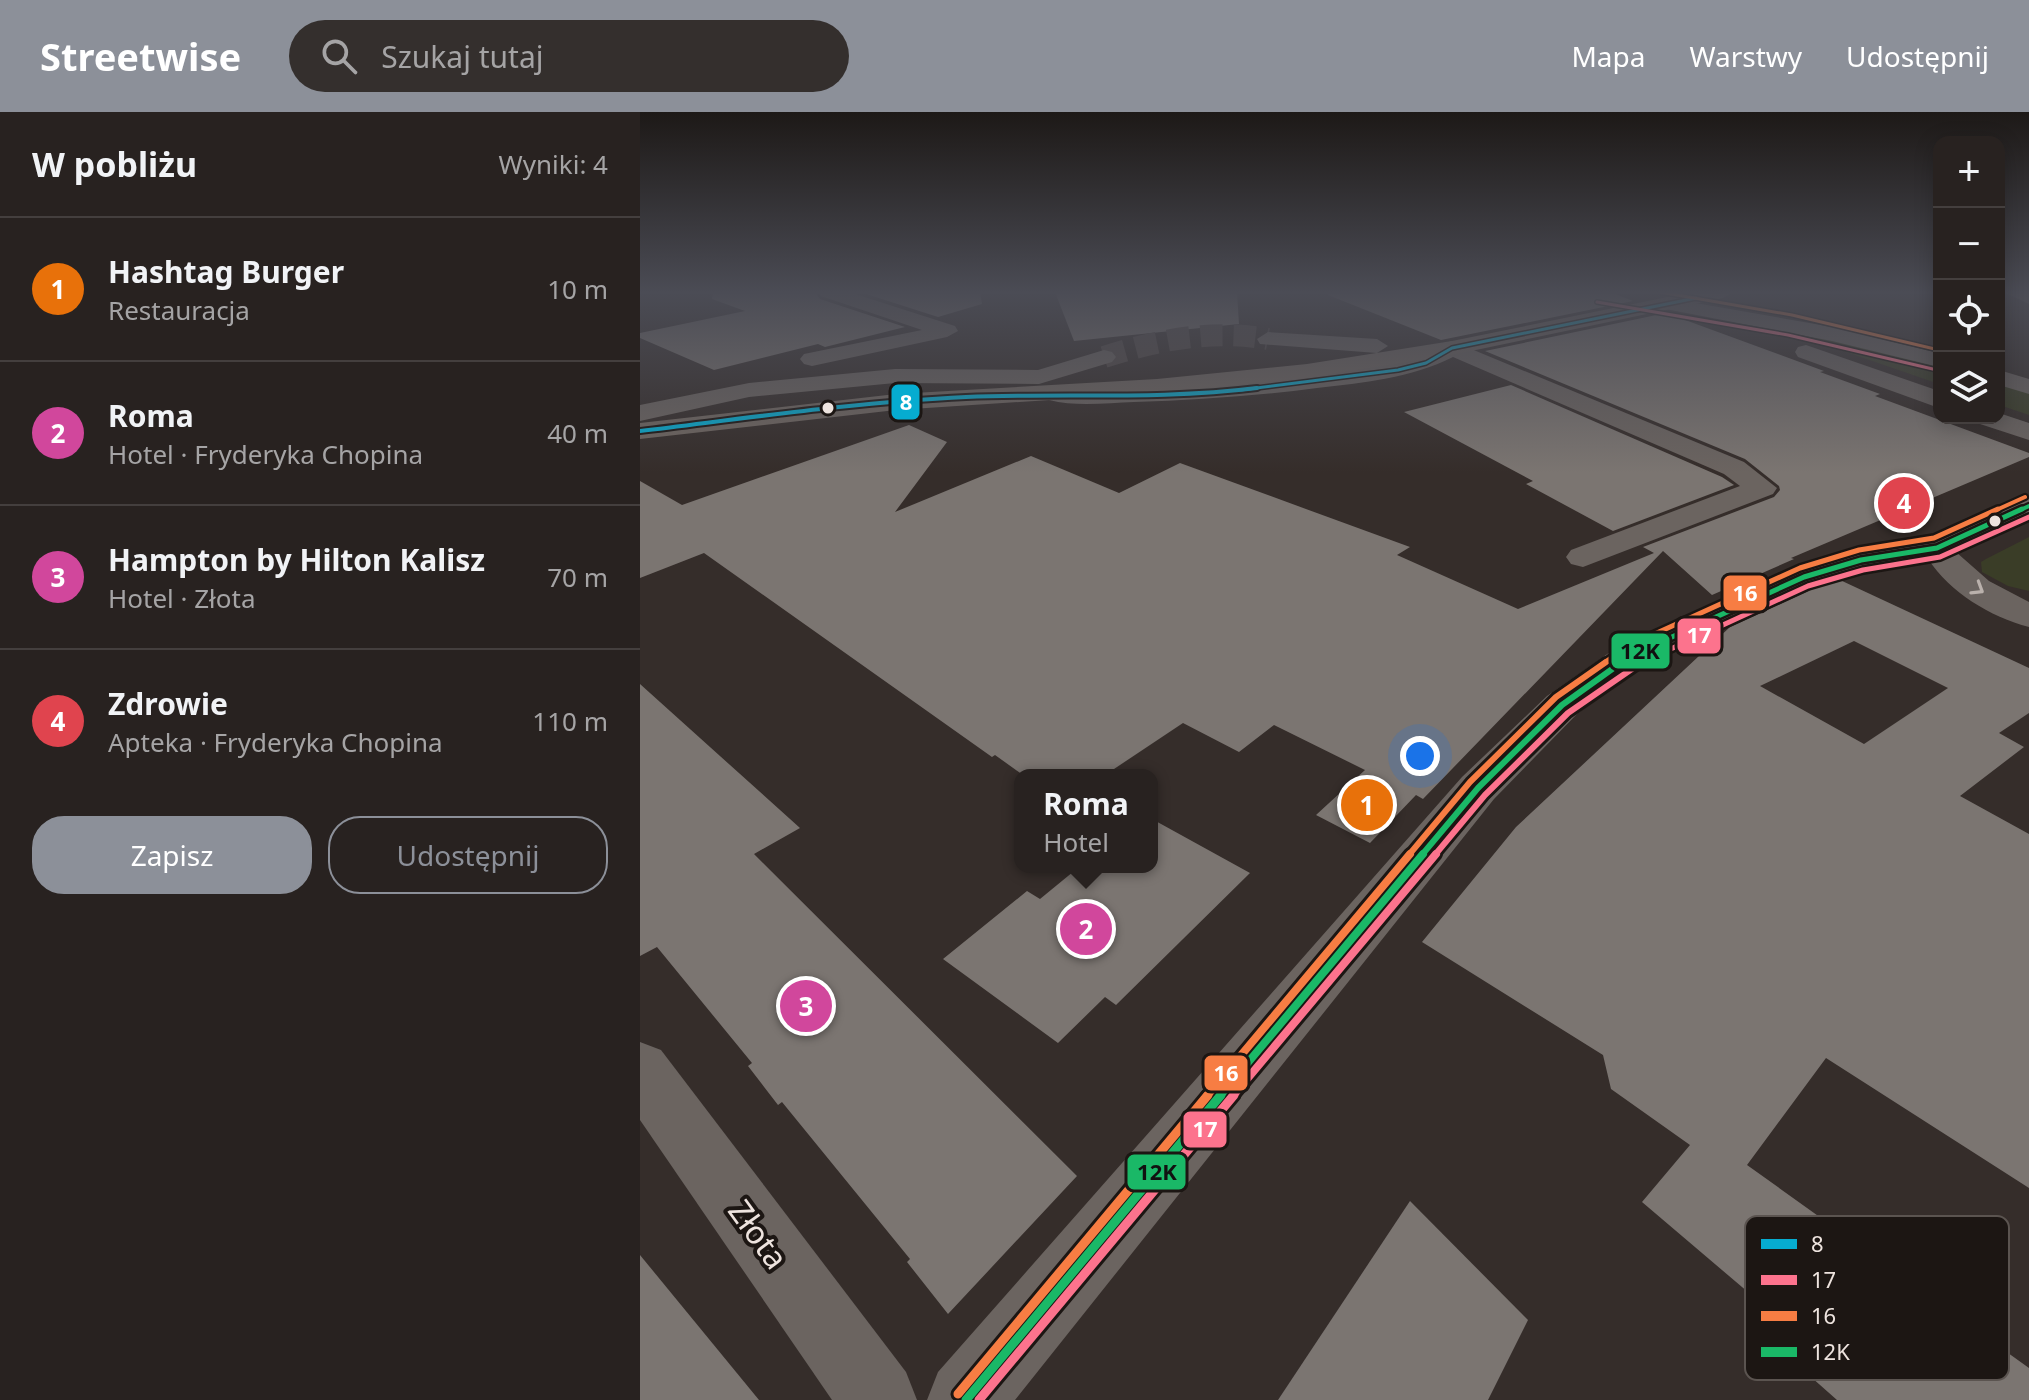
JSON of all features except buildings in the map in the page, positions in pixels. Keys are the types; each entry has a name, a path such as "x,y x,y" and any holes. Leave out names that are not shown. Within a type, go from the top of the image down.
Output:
{"main road":[{"path":"640,414 829,392 1251,363 1332,352"},
{"path":"640,431 830,408 1012,394"}],"street":[{"path":"640,396 847,352"},
{"path":"1012,394 1159,396 1231,391 1398,370 1426,363 1445,352"},
{"path":"1462,352 1734,468 1762,488 1583,557"},
{"path":"1804,352 1933,398"},
{"path":"1905,352 1933,359"},
{"path":"1039,377 1104,357"},
{"path":"2005,364 2029,371"},
{"path":"2005,379 2029,387"},
{"path":"2005,424 2029,432"},
{"path":"966,1400 1468,799 1562,705 1630,656 1804,577 1861,560 1937,548 2029,506"},
{"path":"1937,548 1958,575 1976,589 2029,616"},
{"name":"Złota","path":"640,1069 878,1400"}],"green space":[{"path":"1847,352 1882,352 1933,365 1933,382"},
{"path":"2005,386 2029,393 2029,415 2005,407"},
{"path":"2029,537 2029,591 2008,586 1982,572 1981,562"}],"tunnel":[{"path":"1104,357 1122,352"}],"transit line":[{"name":"8","path":"640,431 830,408 966,397 1159,396 1231,391 1398,370 1426,363 1445,352"},
{"name":"17","path":"1861,352 1933,369"},
{"name":"16","path":"958,1394 1470,782 1556,697 1626,647 1800,568 1859,550 1934,538 2025,497"},
{"name":"12K","path":"966,1400 1478,788 1562,705 1630,656 1804,577 1861,560 1937,548 2029,506"},
{"name":"17","path":"979,1400 1485,795 1568,713 1635,665 1808,586 1863,570 1940,557 2029,517"}],"place":[{"name":"Zdrowie","path":"1904,503"},
{"name":"Hashtag Burger","path":"1367,805"},
{"name":"Roma","path":"1086,929"},
{"name":"Hampton by Hilton Kalisz","path":"806,1006"}]}
